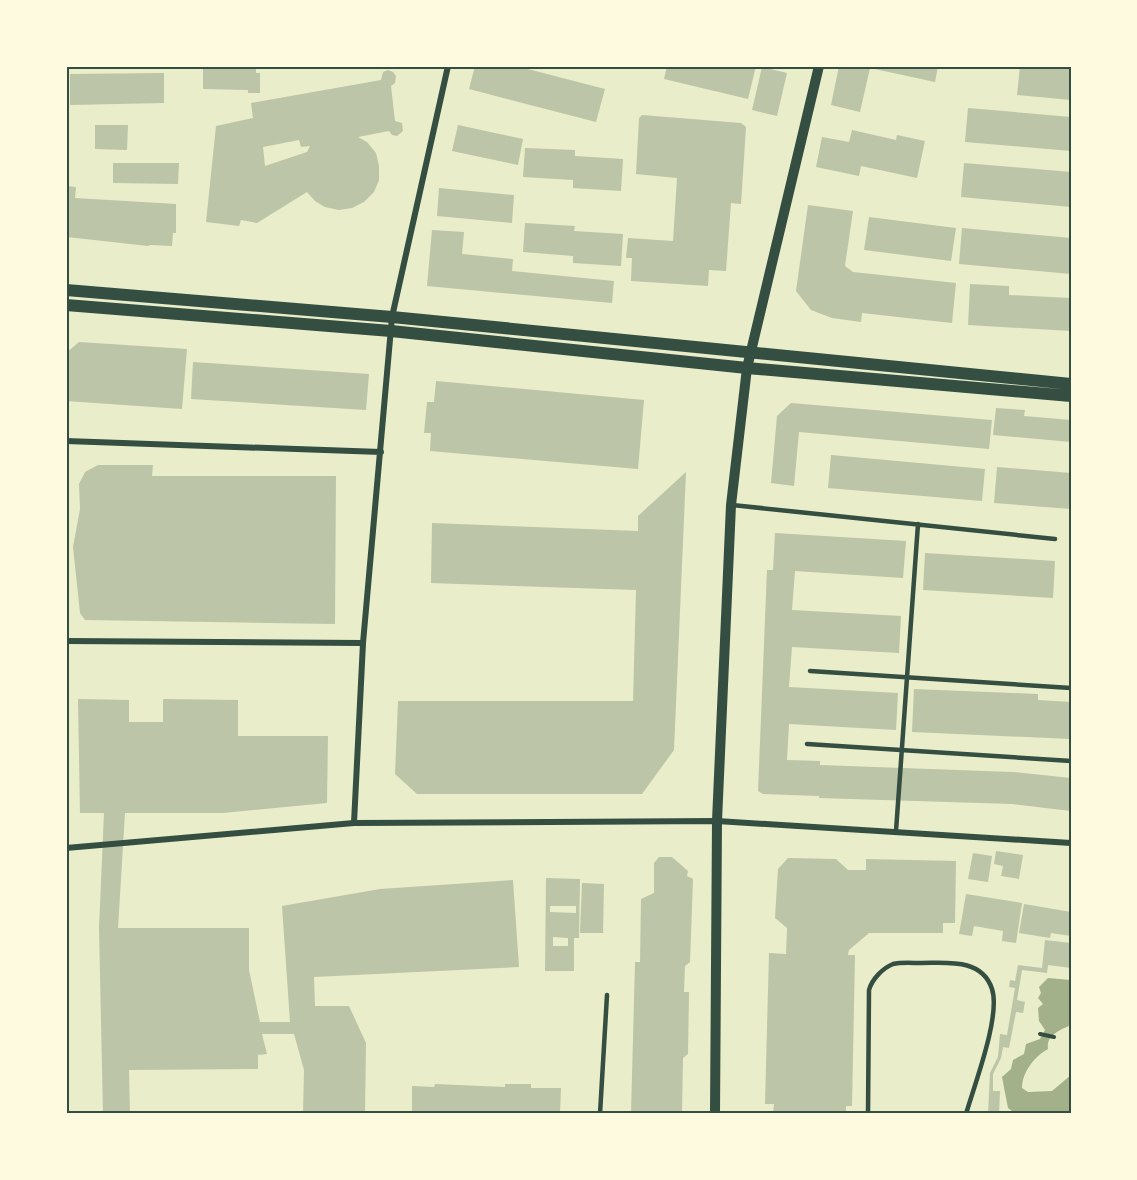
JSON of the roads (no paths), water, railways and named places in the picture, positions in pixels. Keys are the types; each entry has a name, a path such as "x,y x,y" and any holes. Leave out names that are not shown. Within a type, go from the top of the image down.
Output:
{"main road":[{"path":"66,290 392,316 1071,384"},
{"path":"66,305 391,331 747,368 1071,396"}],"street":[{"path":"354,823 363,643 392,316 448,66"},
{"path":"715,1114 717,821 731,505 750,352 819,66"},
{"path":"66,441 381,452"},
{"path":"66,641 363,643"},
{"path":"66,848 354,823 717,821 1071,843"}],"lane":[{"path":"731,505 1055,539"},
{"path":"896,831 918,524"},
{"path":"810,671 1071,688"},
{"path":"807,744 1071,761"},
{"path":"868,1114 869,990 871,982 886,968 896,963 969,965 983,974 992,989 994,1006 987,1044 966,1114"},
{"path":"600,1114 607,995"}]}
